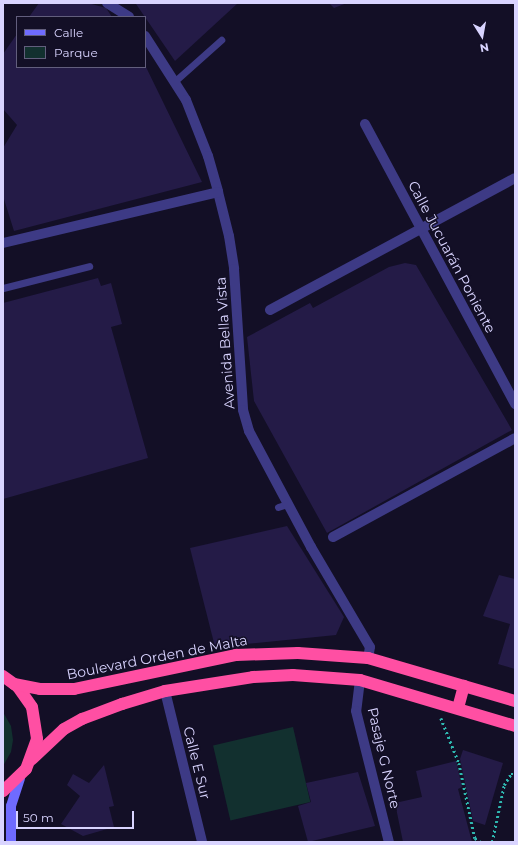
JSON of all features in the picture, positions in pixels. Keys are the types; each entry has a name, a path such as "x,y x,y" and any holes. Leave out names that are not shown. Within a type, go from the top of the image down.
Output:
{"highway":[{"name":"Boulevard Orden de Malta","path":"14,684 40,689 74,690 236,655 298,653 368,658 515,701"},
{"path":"3,791 20,778 31,760 53,738 82,719 165,691 253,677 293,675 360,680 515,726"},
{"path":"3,676 26,696 35,717 37,739 31,760"},
{"path":"458,708 464,686"}],"main road":[{"path":"11,842 11,806 20,778"}],"street":[{"path":"108,3 128,16"},
{"name":"Avenida Bella Vista","path":"146,38 186,100 208,156 218,192 229,236 234,269 243,410 258,449 283,505 370,647 368,658"},
{"name":"Calle Jucuarán Poniente","path":"365,124 515,404"},
{"path":"270,310 422,230 515,178"},
{"path":"3,244 218,192"},
{"path":"333,537 515,438"},
{"name":"Pasaje G Norte","path":"360,680 356,711 389,842"},
{"name":"Calle E Sur","path":"165,691 202,842"}],"lane":[{"path":"175,81 221,40"},
{"path":"3,288 89,266"}],"path":[{"path":"445,704 440,716 459,763 475,838 481,842"},
{"path":"492,842 504,785 511,774 515,774"}],"green space":[{"path":"3,712 11,726 13,740 11,752 3,766"},
{"path":"293,727 310,802 230,820 213,745"}],"building":[{"path":"39,3 88,3 106,8 111,16 30,16"},
{"path":"238,3 175,61 146,19 146,16 144,16 136,4"},
{"path":"329,3 347,3 334,8"},
{"path":"16,35 16,68 146,67 202,182 14,231 3,196 3,148 17,125 3,109 3,54"},
{"path":"405,263 416,265 512,430 327,533 254,401 247,337 310,303 313,308 389,267"},
{"path":"98,278 101,286 111,283 122,324 111,327 148,458 3,499 3,303"},
{"path":"287,526 344,617 336,635 215,647 190,548"},
{"path":"499,575 515,579 515,669 498,664 510,624 483,616"},
{"path":"463,750 503,763 485,825 473,821 460,759"},
{"path":"456,761 462,787 458,789 472,842 403,842 395,803 422,797 416,771"},
{"path":"104,765 114,806 109,807 114,827 83,836 61,824 80,796 67,785 73,774 89,783"},
{"path":"358,772 375,826 308,842 298,806 311,802 306,783"}]}
